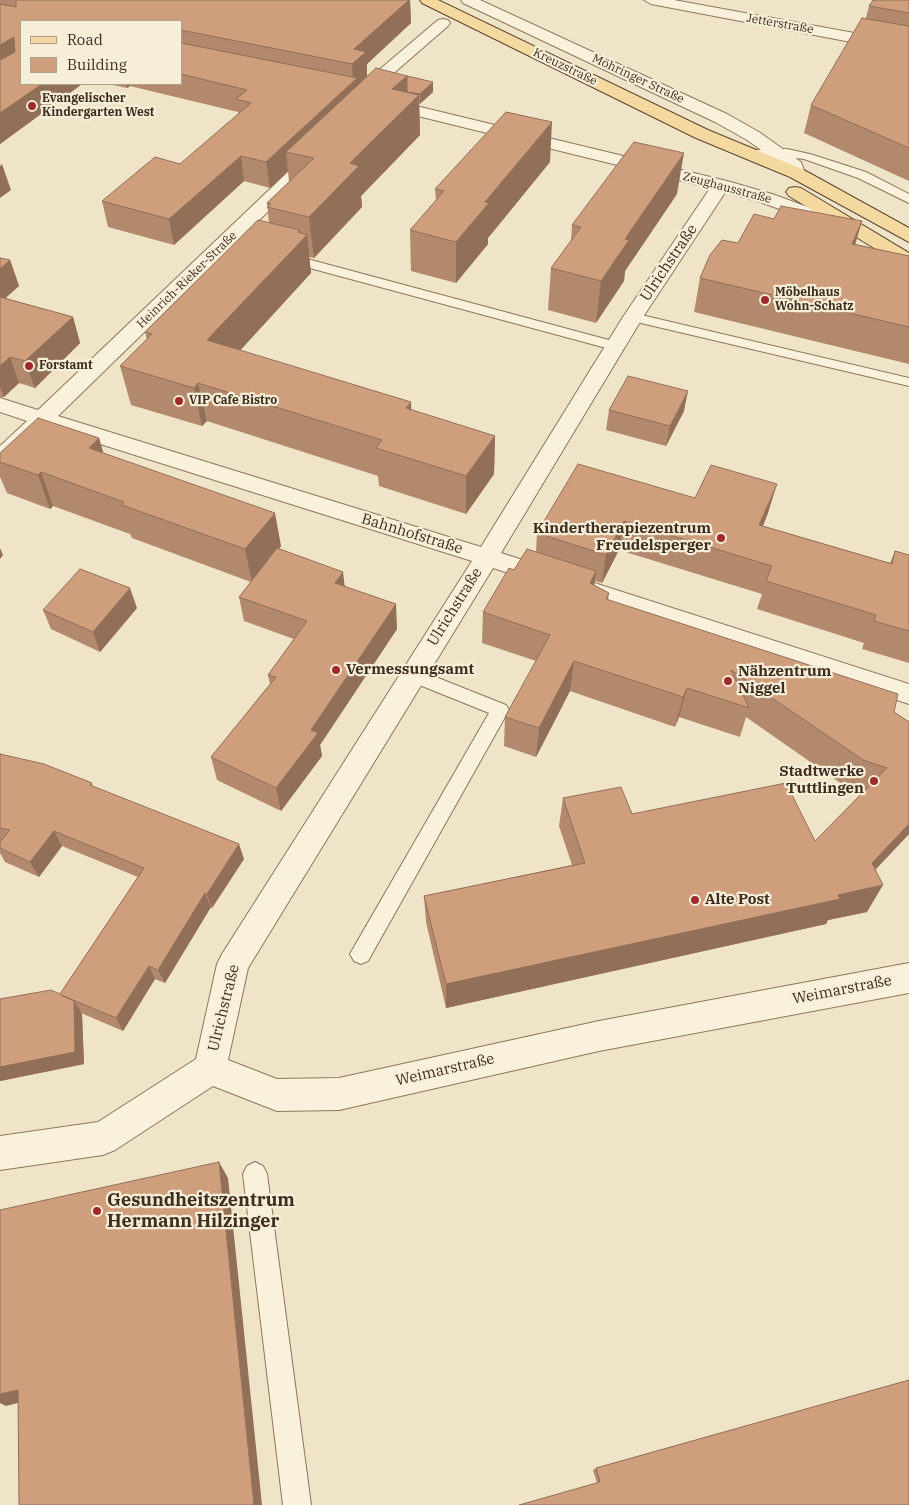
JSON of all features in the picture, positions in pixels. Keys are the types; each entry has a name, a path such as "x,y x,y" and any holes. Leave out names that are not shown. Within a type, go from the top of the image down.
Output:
{"main road":[{"name":"Kreuzstraße","path":"427,0 702,134 796,173 909,236"},
{"name":"Kreuzstraße","path":"702,134 909,261"}],"street":[{"name":"Möhringer Straße","path":"468,0 721,118 753,136 795,166 796,173"},
{"name":"Jetterstraße","path":"651,0 909,48"},
{"path":"363,104 443,23"},
{"name":"Zeughausstraße","path":"339,92 363,104 720,185 766,198 810,214 886,247"},
{"name":"Heinrich-Rieker-Straße","path":"0,459 331,141"},
{"name":"Ulrichstraße","path":"210,1070 233,964 633,317 720,185"},
{"name":"Bahnhofstraße","path":"0,405 486,557 909,694"},
{"name":"Weimarstraße","path":"210,1070 277,1095 339,1094 599,1036 909,978"},
{"path":"0,1153 103,1138 210,1070"}],"lane":[{"path":"753,154 787,153 806,156 853,172 909,198"},
{"path":"225,243 244,247"},
{"path":"271,254 616,346"},
{"path":"633,317 909,382"},
{"path":"360,954 500,710 413,675"},
{"path":"255,1174 297,1505"}],"building":[{"path":"16,0 409,0 354,49 366,52 352,64 182,30 182,20 20,20 20,85 41,85 0,113 0,60 15,52 14,37 0,45 0,4 16,7"},
{"path":"873,0 909,0 909,13 869,6"},
{"path":"862,18 909,26 909,148 811,105"},
{"path":"182,43 357,78 266,162 241,156 169,219 102,201 155,157 180,164 251,103 236,99 247,90 182,74"},
{"path":"376,68 407,76 392,89 419,95 350,163 359,166 309,217 267,207 271,204 267,203 314,158 286,152"},
{"path":"407,76 433,82 420,94 407,92"},
{"path":"506,112 552,122 485,202 489,203 456,242 410,230 444,191 435,189"},
{"path":"634,142 684,153 625,239 629,240 601,281 551,268 581,227 572,225"},
{"path":"781,206 862,221 852,244 909,256 909,327 700,278 710,255 722,240 738,243 754,214 774,219"},
{"path":"258,220 300,230 298,232 307,235 207,340 411,402 406,408 495,436 466,476 376,448 382,440 198,383 194,388 120,366 152,334 145,332"},
{"path":"0,258 10,260 0,269"},
{"path":"0,297 73,317 25,361 10,357 0,366"},
{"path":"628,376 688,391 670,426 609,410"},
{"path":"38,418 99,438 89,448 275,513 245,549 122,505 124,502 41,472 38,475 0,462 0,453"},
{"path":"578,464 695,498 711,465 777,484 759,525 892,564 895,551 909,555 909,631 874,621 876,615 766,581 772,566 624,521 606,555 537,533"},
{"path":"277,548 343,572 335,583 396,604 311,730 318,733 276,788 211,757 276,677 268,675 307,621 239,597"},
{"path":"527,549 596,571 590,583 609,593 606,599 898,694 894,712 909,722 909,824 872,863 883,885 838,895 840,899 446,984 424,896 585,863 563,798 621,787 632,814 786,783 815,841 887,768 863,760 731,670 749,708 687,688 683,697 574,661 539,728 505,717 550,635 483,612 509,568 514,570"},
{"path":"80,569 130,588 93,632 43,610"},
{"path":"0,754 44,764 92,783 90,785 239,844 207,894 205,893 158,970 149,966 116,1018 61,995 74,1001 75,1052 0,1067 0,999 51,990 60,994 144,868 54,831 30,862 0,848 0,842 10,830 0,828"},
{"path":"219,1162 254,1505 19,1505 18,1390 0,1394 0,1210"},
{"path":"909,1380 909,1505 519,1505 600,1482 596,1468"}],"place":[{"name":"Evangelischer Kindergarten West","path":"32,106"},
{"name":"Möbelhaus Wohn-Schatz","path":"765,300"},
{"name":"Forstamt","path":"29,366"},
{"name":"VIP Cafe Bistro","path":"179,401"},
{"name":"Kindertherapiezentrum Freudelsperger","path":"721,538"},
{"name":"Vermessungsamt","path":"336,670"},
{"name":"Nähzentrum Niggel","path":"728,681"},
{"name":"Stadtwerke Tuttlingen","path":"874,781"},
{"name":"Alte Post","path":"695,900"},
{"name":"Gesundheitszentrum Hermann Hilzinger","path":"97,1211"}]}
